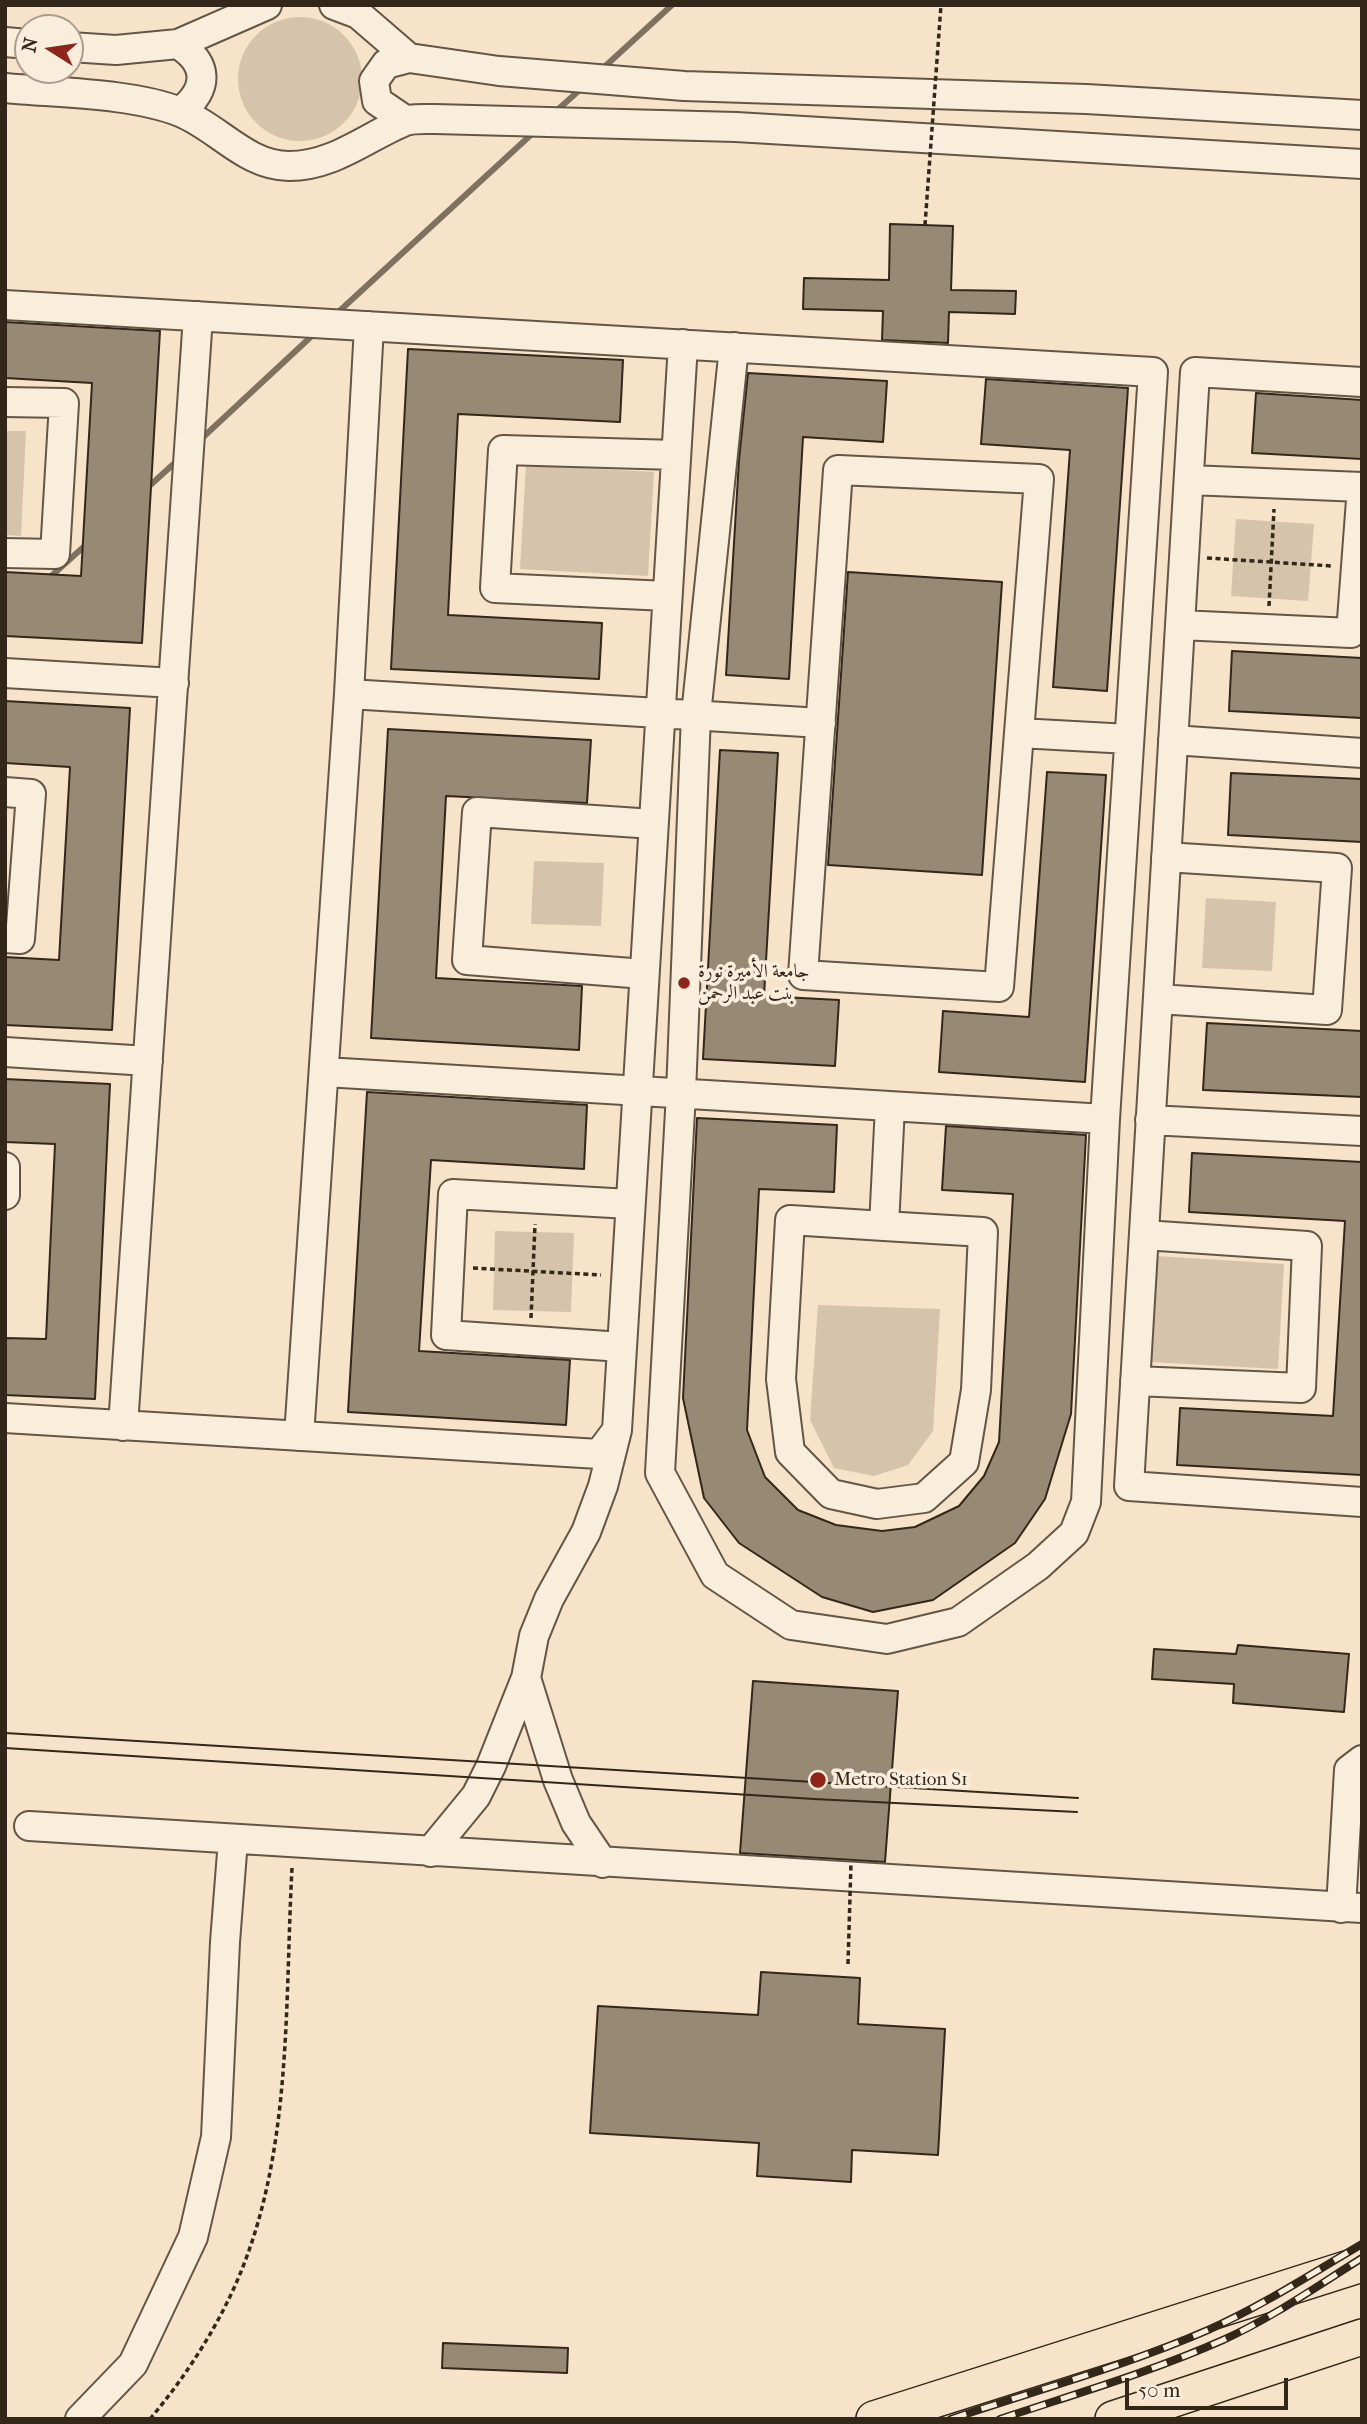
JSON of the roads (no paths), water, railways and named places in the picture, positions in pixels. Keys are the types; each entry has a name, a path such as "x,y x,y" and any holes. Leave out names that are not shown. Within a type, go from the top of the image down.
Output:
{"main road":[{"path":"1258,2295 1362,2258"},
{"path":"874,2419 1362,2264"},
{"path":"1113,2419 1280,2363 1362,2339"}],"street":[{"path":"84,48 116,50 178,44 267,5"},
{"path":"334,5 358,14 409,58"},
{"path":"178,44 193,54 201,67 201,86 193,102 180,112"},
{"path":"1362,115 1086,99 684,86 499,71 409,58 386,64 374,81 377,101 405,120 736,127 1362,164"},
{"path":"5,89 124,100 180,112 248,155 288,166 325,161 376,138 405,120"},
{"path":"5,304 198,316 683,344 734,347 1153,372 1105,1119 1086,1502 1074,1533 1038,1566 958,1622 887,1639 791,1625 715,1575 660,1473 681,1093 696,715 734,347"},
{"path":"123,1426 198,316"},
{"path":"299,1436 349,694 369,326"},
{"path":"430,1852 476,1796 510,1723 526,1678 534,1636 549,1599 586,1532 603,1486 617,1430 683,344"},
{"path":"1362,382 1195,372 1129,1486 1362,1502"},
{"path":"5,402 64,404 55,554 5,553"},
{"path":"667,596 495,588 503,450 676,455"},
{"path":"838,470 1039,479 1019,733 999,987 803,975 838,470"},
{"path":"1180,625 1351,634 1362,487 1189,480"},
{"path":"5,673 174,683"},
{"path":"349,694 821,723"},
{"path":"1019,733 1129,739"},
{"path":"1173,740 1362,753"},
{"path":"5,792 31,794 20,939 5,938"},
{"path":"644,974 467,960 477,812 653,824"},
{"path":"1158,999 1327,1010 1337,868 1166,857"},
{"path":"5,1052 148,1061"},
{"path":"325,1072 1105,1119"},
{"path":"884,1226 890,1106"},
{"path":"1150,1119 1362,1131"},
{"path":"5,1167 5,1195"},
{"path":"622,1347 446,1335 453,1194 630,1204"},
{"path":"790,1220 884,1226 983,1232 975,1390 964,1462 924,1498 877,1504 831,1494 790,1452 781,1379 790,1220"},
{"path":"1135,1381 1301,1388 1307,1246 1144,1235"},
{"path":"5,1418 599,1454 617,1430"},
{"path":"526,1678 558,1780 571,1812 603,1863"},
{"path":"29,1826 1351,1908 1349,1770 1362,1760"},
{"path":"80,2419 133,2364 193,2237 216,2137 225,1942 233,1840"}],"waterway":[{"path":"601,70 672,5"},
{"path":"555,112 583,87"},
{"path":"334,316 534,132"},
{"path":"200,440 315,333"},
{"path":"146,489 179,459"},
{"path":"48,579 89,542"}],"tram line":[{"path":"5,1733 1078,1798"},
{"path":"5,1748 814,1799 1077,1812"}],"railway":[{"path":"951,2419 1113,2366 1208,2330 1267,2300 1362,2244"},
{"path":"1000,2419 1141,2372 1223,2340 1277,2312 1362,2258"}],"place":[{"name":"جامعة الأميرة نورة بنت عبد الرحمن","path":"684,983"},
{"name":"Metro Station S1","path":"818,1780"}]}
